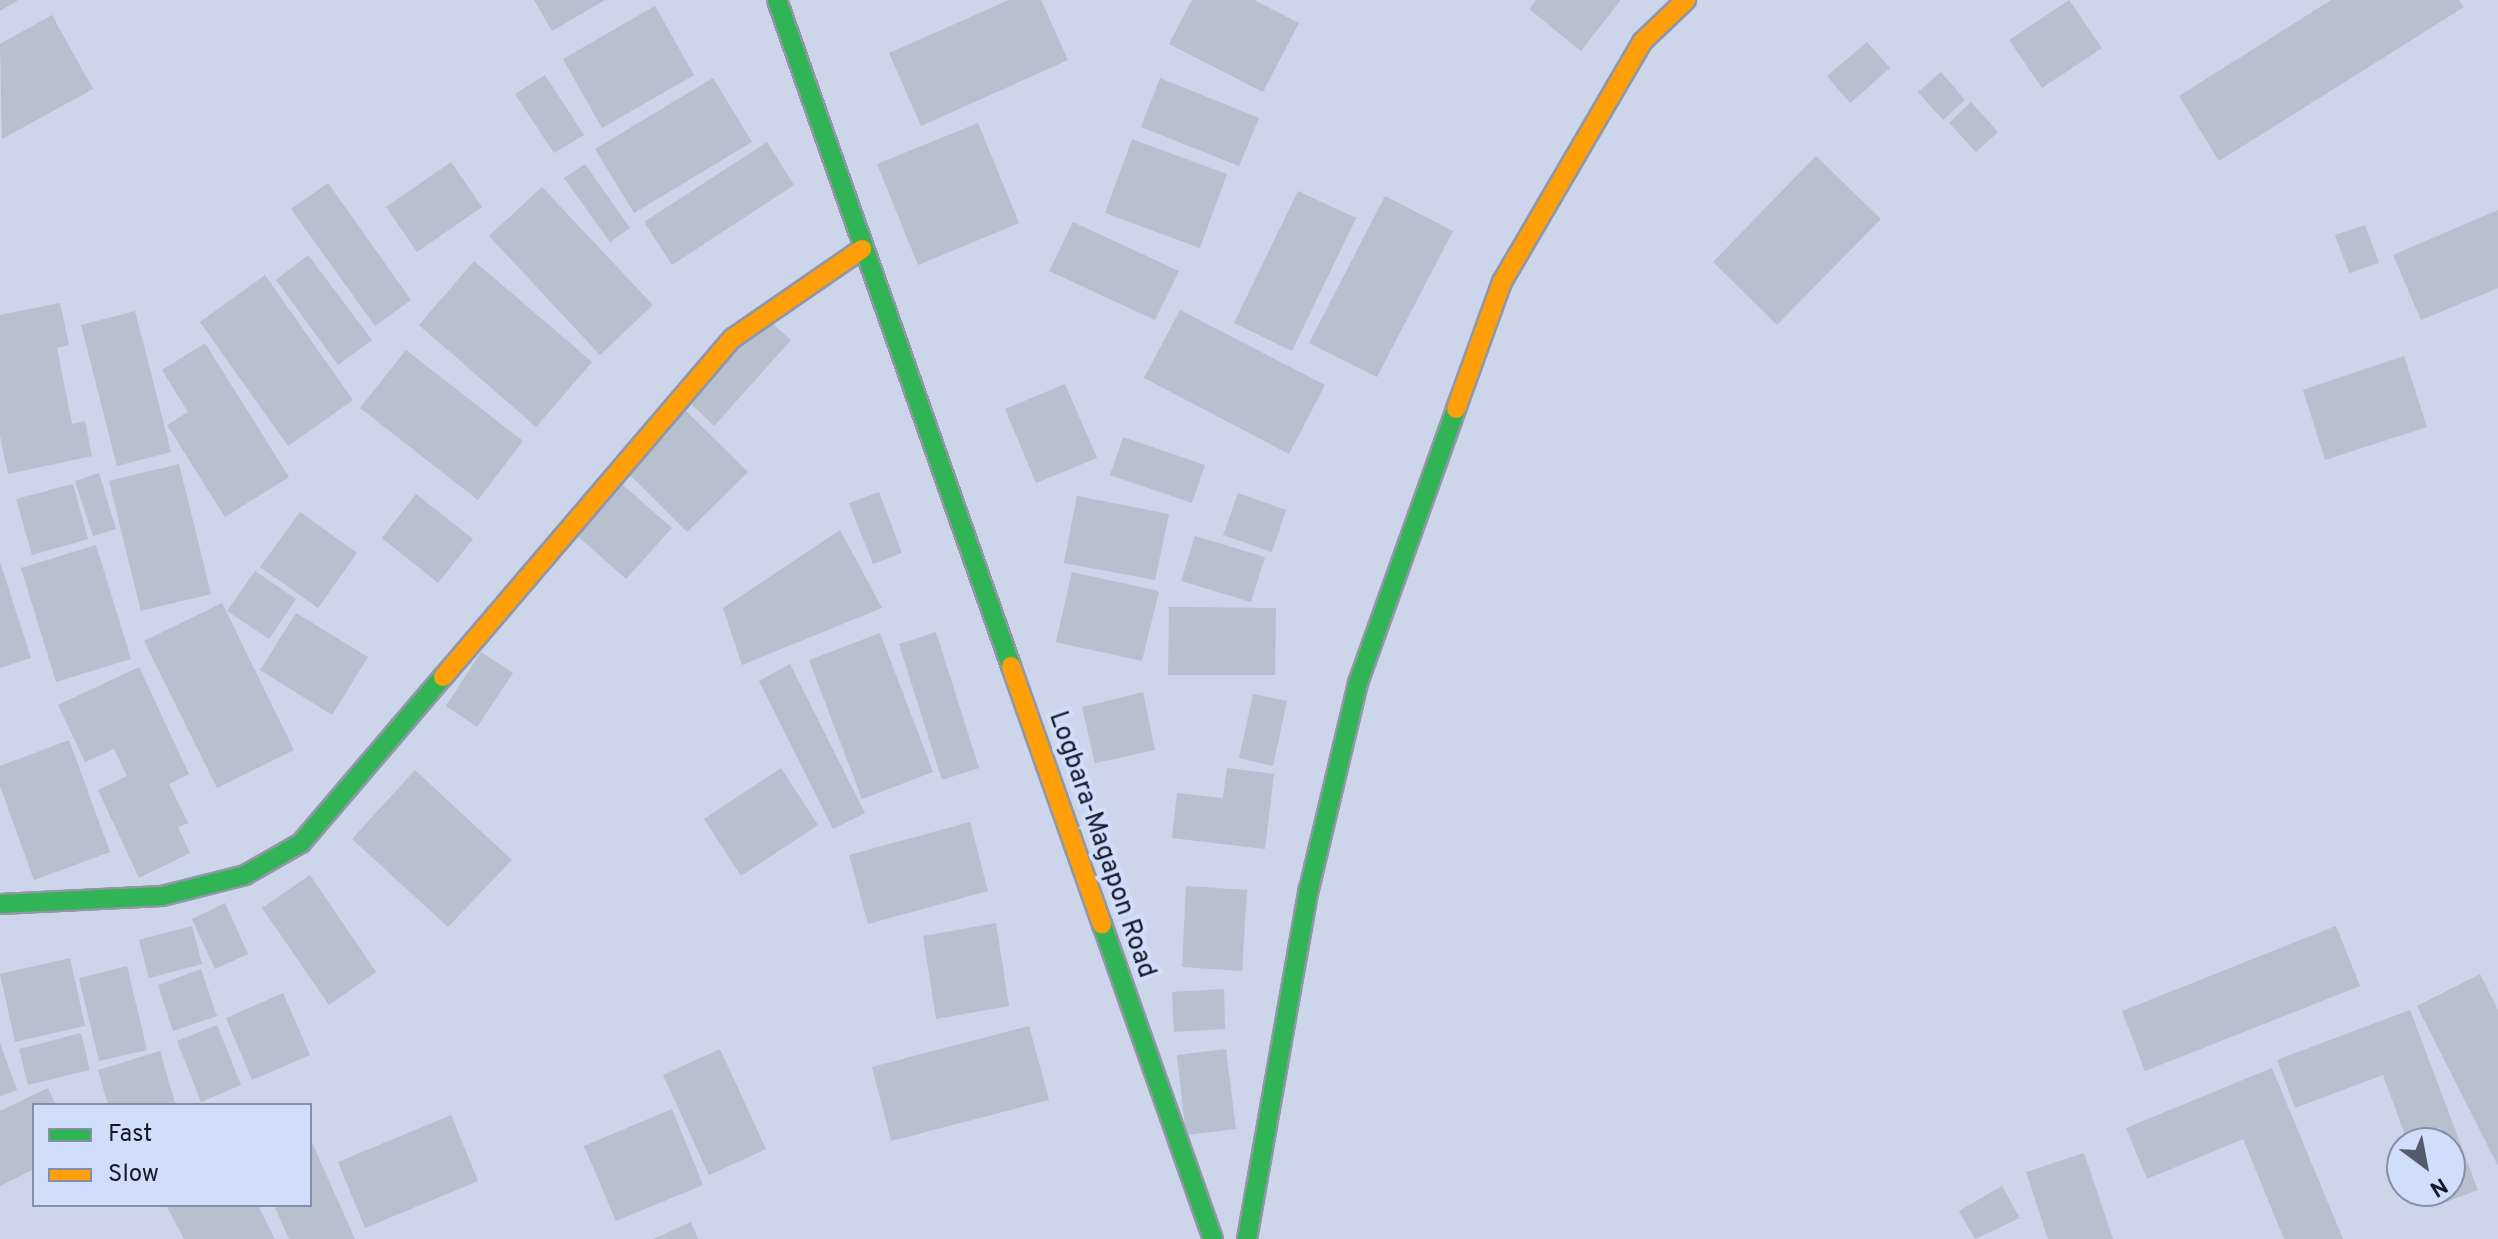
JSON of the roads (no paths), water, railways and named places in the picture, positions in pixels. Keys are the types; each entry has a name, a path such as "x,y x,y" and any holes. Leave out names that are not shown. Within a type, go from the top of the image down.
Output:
{"street":[{"name":"Logbara-Magapon Road","path":"777,0 862,249 943,466 1213,1239"},
{"path":"1247,1239 1309,889 1358,683 1464,383 1502,282 1574,148 1642,42 1686,0"},
{"path":"0,904 162,896 245,875 301,843 733,338 862,249"}]}
